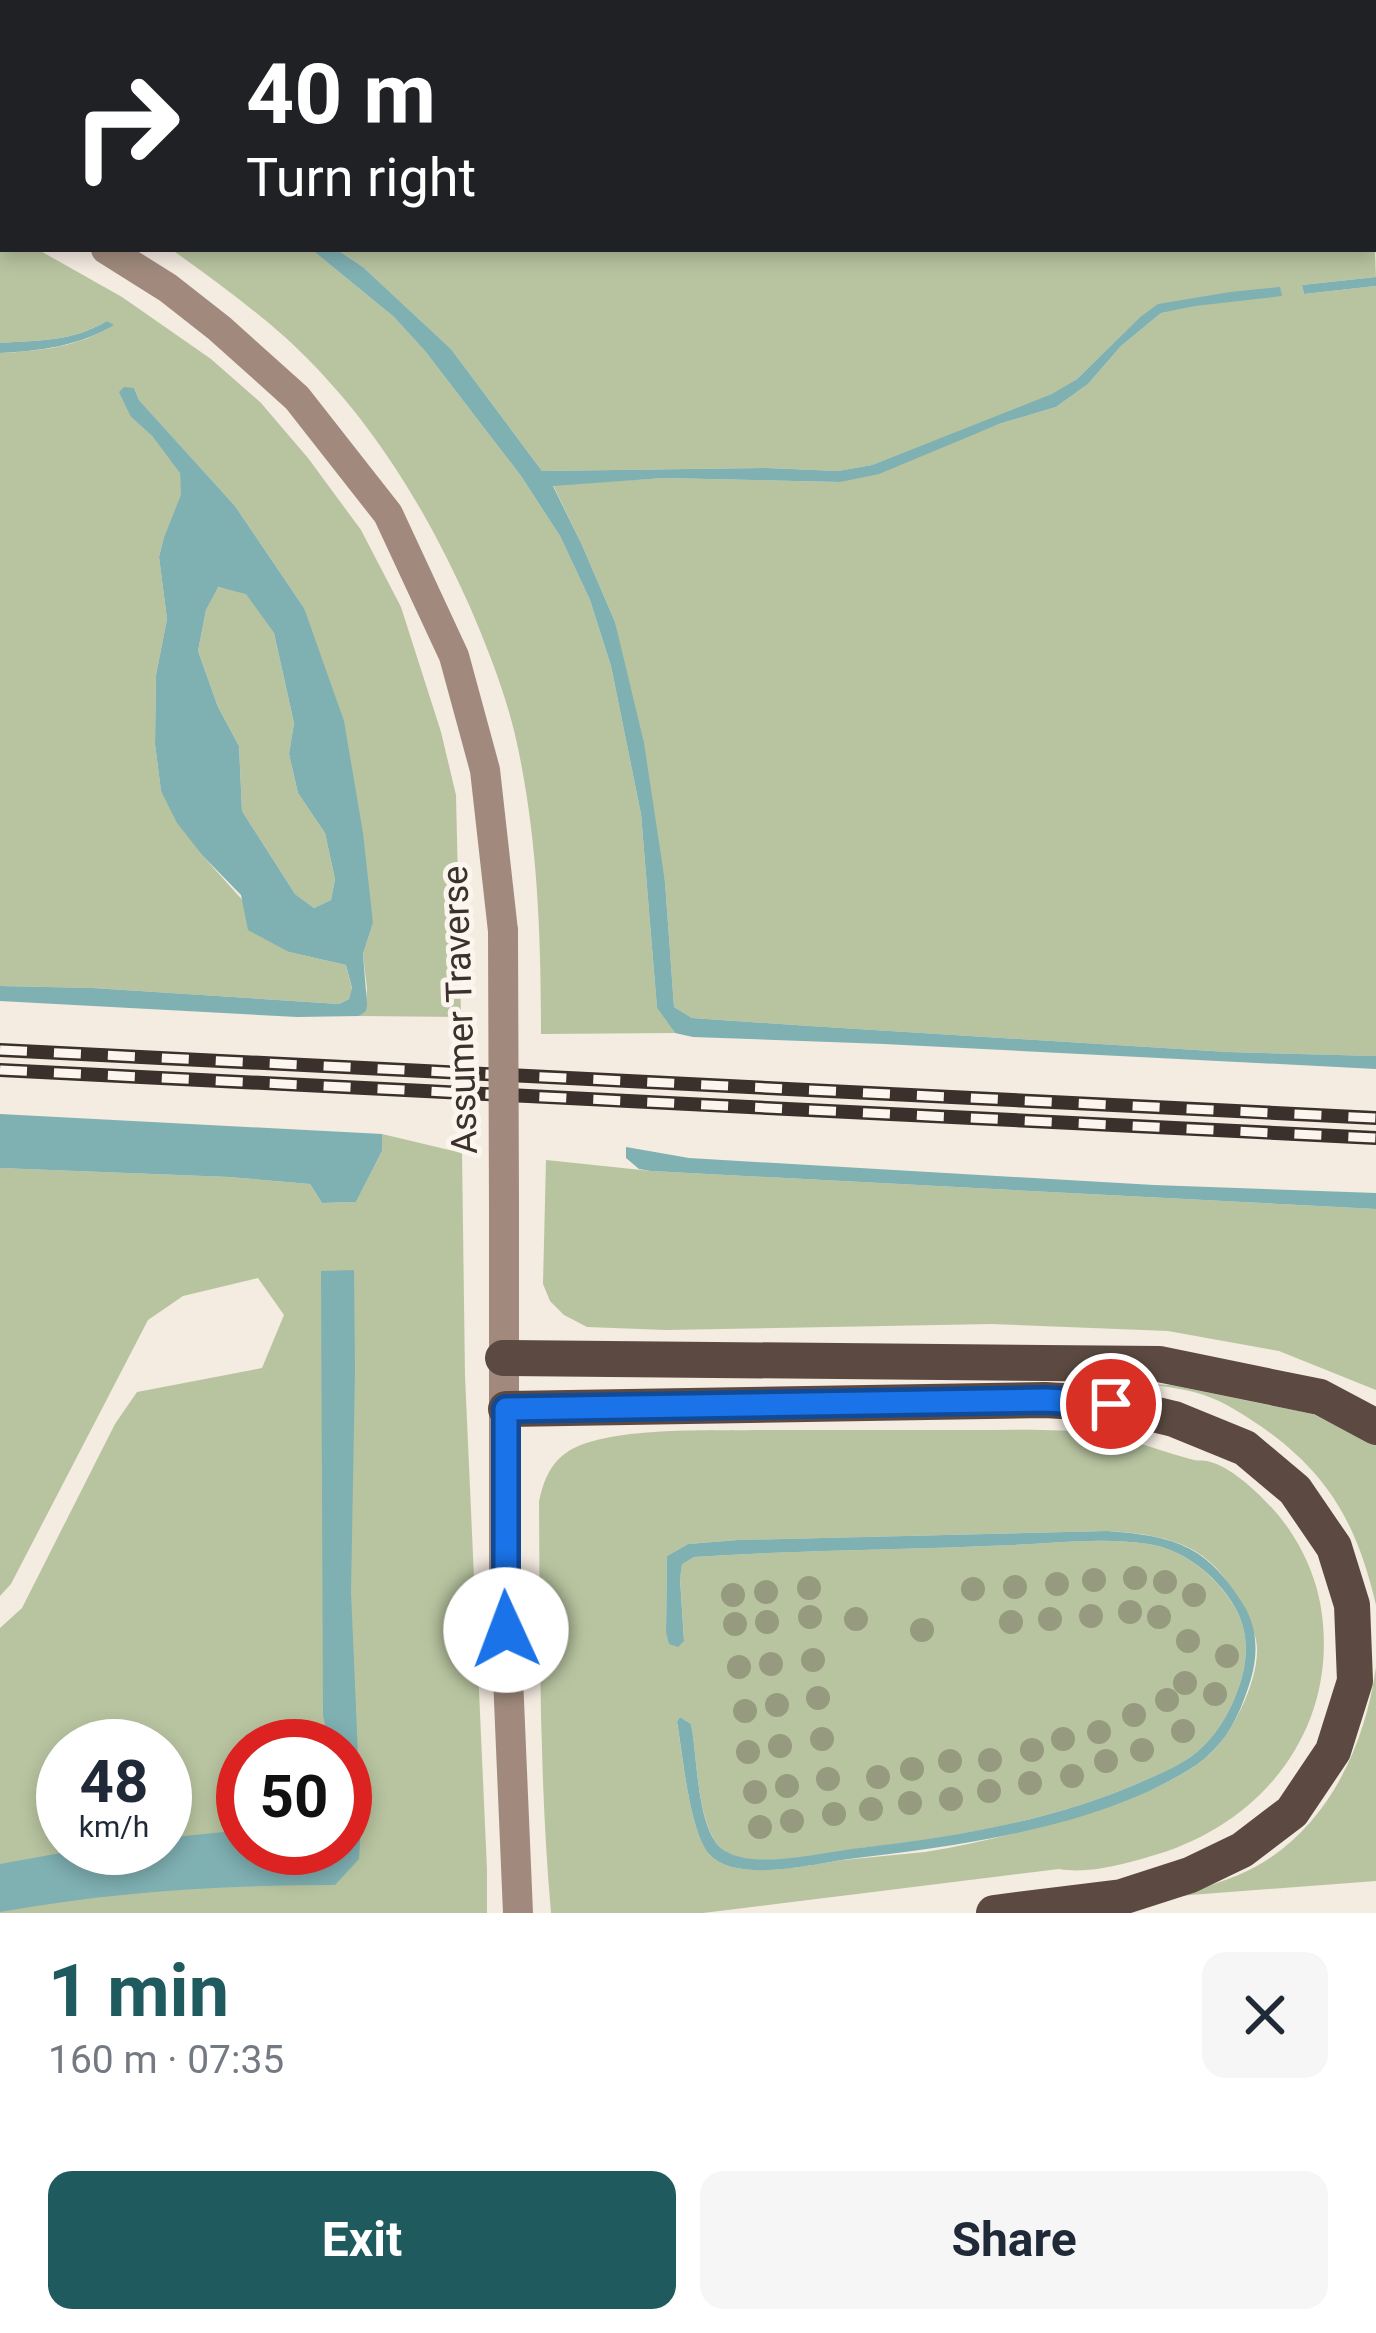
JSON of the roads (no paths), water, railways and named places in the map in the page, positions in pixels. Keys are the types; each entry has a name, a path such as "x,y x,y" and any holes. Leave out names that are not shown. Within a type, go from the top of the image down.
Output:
{"highway":[{"path":"503,1358 1159,1364 1320,1396 1376,1427"},
{"path":"506,1409 1045,1400 1111,1404 1174,1419 1245,1448 1295,1490 1334,1547 1352,1605 1354,1682 1333,1751 1292,1812 1242,1850 1190,1875 1122,1897 994,1913"}],"main road":[{"name":"Assumer Traverse","path":"111,252 168,288 297,398 388,514 454,656 485,770 502,932 504,1583 518,1913"}],"water":[{"path":"315,252 340,252 363,267 451,349 542,471 838,471 872,465 1052,394 1077,379 1158,304 1280,287 1282,296 1161,313 1121,346 1088,384 1056,407 999,424 879,474 840,482 664,478 553,486 615,622 644,743 665,882 674,1007 692,1018 1228,1052 1376,1056 1376,1069 675,1033 657,1008 641,814 611,666 590,600 560,536 521,476 394,317"},
{"path":"1376,277 1376,286 1304,294 1302,285"},
{"path":"107,321 114,325 73,343 0,353 0,343 68,336"},
{"path":"134,388 139,400 235,506 304,608 344,721 363,833 373,923 363,954 366,1011 359,1016 0,1001 0,986 339,1004 349,999 352,988 346,965 289,952 248,930 241,895 177,823 161,791 155,744 156,675 167,619 159,557 181,495 180,473 131,417 119,392","holes":["218,587 246,594 274,633 294,723 289,754 298,793 325,833 335,879 331,900 314,908 295,894 242,811 239,746 218,707 198,651 206,610"]},
{"path":"0,1114 382,1134 382,1151 356,1202 322,1203 310,1184 0,1168"},
{"path":"626,1147 689,1158 1376,1193 1376,1209 651,1171 639,1169 626,1158"},
{"path":"354,1270 351,1592 356,1719 324,1719 323,1715 321,1271"},
{"path":"1107,1531 1151,1536 1186,1547 1215,1568 1249,1614 1255,1647 1251,1680 1232,1725 1201,1762 1112,1806 980,1840 776,1870 737,1868 709,1854 692,1810 677,1722 680,1717 691,1724 708,1828 725,1851 772,1859 931,1839 1073,1807 1184,1761 1210,1739 1230,1709 1243,1672 1244,1633 1222,1589 1189,1559 1148,1544 1080,1541 694,1557 682,1564 684,1641 678,1647 669,1644 666,1632 667,1556 688,1544 738,1540"},
{"path":"216,1833 216,1875 344,1875 335,1885 167,1891 0,1912 0,1864 36,1857 36,1875 192,1875 192,1835"}],"railway":[{"path":"0,1050 1376,1118"},
{"path":"0,1070 1376,1138"}]}
